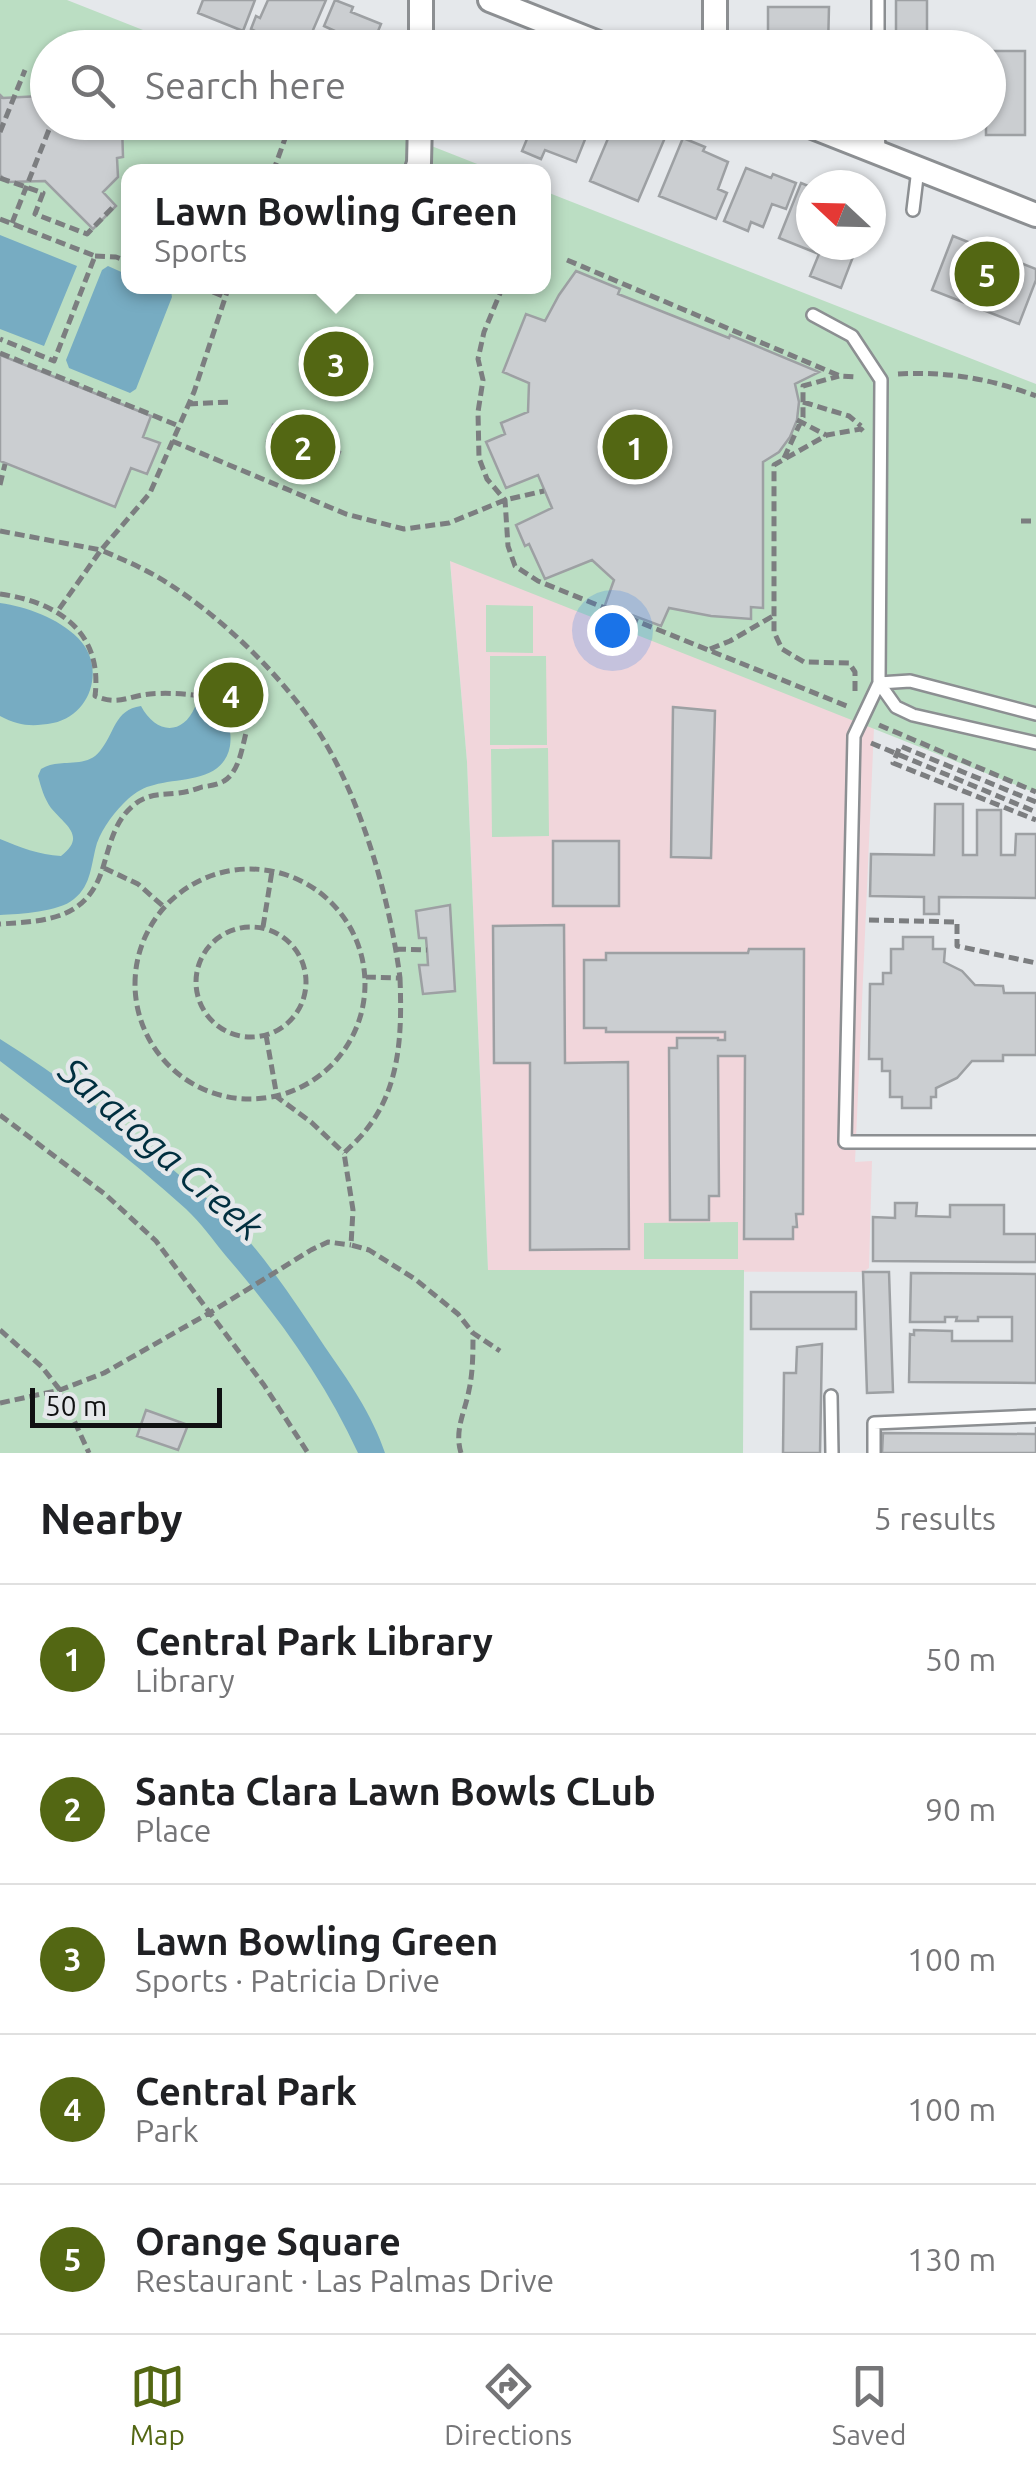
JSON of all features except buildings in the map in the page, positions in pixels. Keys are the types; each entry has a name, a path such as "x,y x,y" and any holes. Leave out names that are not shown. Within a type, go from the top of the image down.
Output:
{"street":[{"path":"421,30 422,0"},
{"path":"490,0 566,30"},
{"path":"714,30 715,0"},
{"path":"844,140 1036,215"}],"lane":[{"path":"878,0 878,30"},
{"path":"879,140 879,154"},
{"path":"913,210 918,169"},
{"path":"813,315 852,336 881,380 879,683 854,736 845,1142 1036,1142"},
{"path":"879,683 910,681 1036,714"},
{"path":"879,683 896,707 913,715 1036,744"},
{"path":"830,1396 832,1453"},
{"path":"874,1453 874,1423 1036,1416"}],"path":[{"path":"0,132 25,70"},
{"path":"12,223 45,140"},
{"path":"276,164 285,140"},
{"path":"0,178 43,193 35,214 87,234 113,207"},
{"path":"0,219 95,256 121,259"},
{"path":"0,339 54,361 95,256"},
{"path":"567,260 840,376"},
{"path":"218,294 225,297"},
{"path":"57,612 101,550 150,493 188,404 226,294"},
{"path":"499,294 478,359 484,380 478,442 487,479 504,500 514,566 538,581 849,707 854,699 855,672 849,663 804,662 782,650 774,632 774,466 827,436 861,427"},
{"path":"0,353 179,426"},
{"path":"782,461 799,421 804,386 840,376 924,372 978,378 1036,396"},
{"path":"855,376 860,384"},
{"path":"188,404 231,402"},
{"path":"804,402 849,416 882,449"},
{"path":"861,427 862,414"},
{"path":"799,421 827,436"},
{"path":"172,442 346,514 404,528 448,523 504,500 544,490"},
{"path":"0,484 5,464"},
{"path":"1021,521 1036,521"},
{"path":"0,531 101,550 169,584 208,612 284,687 320,734 355,806 386,901 400,978 402,1020 398,1061 384,1100 367,1130 344,1153"},
{"path":"0,594 38,603 73,624 94,658 95,696 120,702 150,694 196,695 236,710 246,733 234,770 224,781 183,793 156,794 130,808 118,823 93,890 81,906 42,921 0,924"},
{"path":"707,650 773,616"},
{"path":"865,714 879,725 1036,792"},
{"path":"854,736 1036,812"},
{"path":"1036,802 900,746 893,763 1036,820"},
{"path":"103,867 138,884 164,907"},
{"path":"242,869 272,871 300,880 324,896 345,918 358,944 366,977 362,1012 348,1043 328,1069 304,1086 277,1096 248,1100 219,1096 180,1076 151,1044 139,1017 135,988 137,958 164,907 187,888 214,875 242,869"},
{"path":"263,928 272,871"},
{"path":"850,919 957,922 957,946 1036,963"},
{"path":"244,927 263,928 280,934 293,946 306,980 304,998 283,1027 266,1035 230,1033 215,1024 197,993 201,957 227,932 244,927"},
{"path":"396,948 427,950"},
{"path":"366,977 400,978"},
{"path":"266,1035 277,1096 344,1153 354,1210 351,1244"},
{"path":"0,1116 106,1194 156,1241 264,1385 308,1453"},
{"path":"0,1403 60,1390 104,1373 328,1242 369,1250 415,1279 458,1314 473,1333 500,1351"},
{"path":"0,1330 42,1367 60,1390 89,1453"},
{"path":"461,1453 460,1420 469,1392 473,1333"}],"shaded area":[{"path":"450,560 874,728 855,1162 872,1161 869,1268 863,1272 488,1271 467,762"}],"green space":[{"path":"0,0 67,0 143,30 30,30 30,140 416,140 477,164 121,164 121,294 551,294 551,194 1036,384 1036,793 450,561 467,762 488,1270 744,1270 743,1453 0,1453"},
{"path":"486,605 533,606 533,653 486,652"},
{"path":"490,656 546,656 547,745 490,745"},
{"path":"548,748 549,836 492,837 491,749"},
{"path":"738,1222 738,1259 644,1259 644,1223"}],"water":[{"path":"0,235 77,266 44,346 0,329"},
{"path":"108,266 121,272 121,294 172,294 136,389 130,393 69,368 66,360 102,270"},
{"path":"0,603 52,619 87,649 93,675 91,688 77,710 66,718 32,725 0,716"},
{"path":"141,706 154,722 168,728 183,723 195,707 217,713 230,732 226,758 210,772 150,786 128,799 103,831 88,880 74,899 49,910 0,915 0,839 61,856 72,842 71,831 45,796 38,776 41,769 94,757 120,717"},
{"path":"0,1039 109,1117 211,1201 237,1228 277,1277 351,1385 385,1453 358,1453 299,1350 197,1220 164,1189 0,1061"}],"place":[{"name":"Orange Square","path":"987,274"},
{"name":"Lawn Bowling Green","path":"336,364"},
{"name":"Santa Clara Lawn Bowls CLub","path":"303,447"},
{"name":"Central Park Library","path":"635,447"},
{"name":"Central Park","path":"231,695"}],"water label":[{"name":"Saratoga Creek","path":"161,1149"}]}
